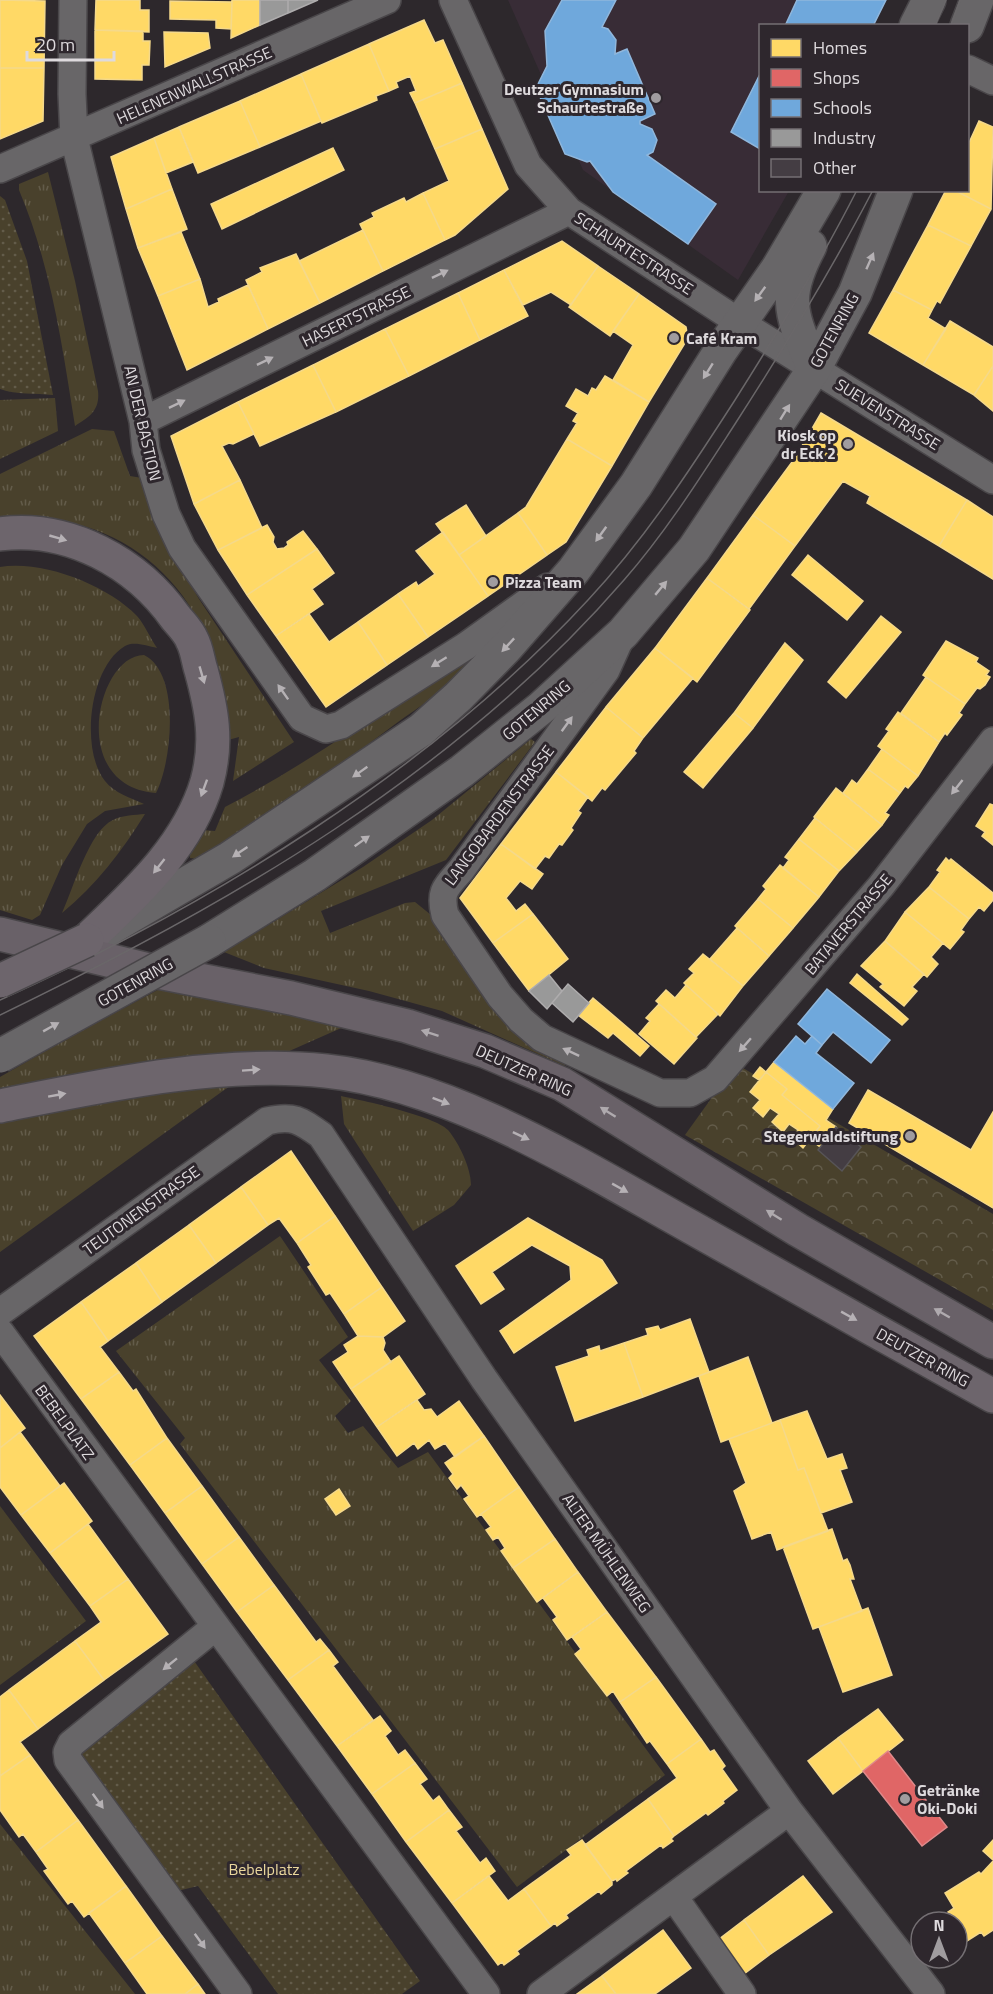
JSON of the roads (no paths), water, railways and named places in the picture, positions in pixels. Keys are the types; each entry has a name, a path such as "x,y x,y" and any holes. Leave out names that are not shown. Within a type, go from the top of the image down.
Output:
{"highway":[{"name":"DEUTZER RING","path":"0,934 153,971 291,998 407,1026 485,1050 562,1084 798,1230 993,1342"}],"main road":[{"path":"917,24 929,0"},
{"path":"968,24 977,0"},
{"name":"GOTENRING","path":"0,1056 209,941 315,875 471,764 541,708 623,633 694,549 814,369 855,293 895,192"},
{"path":"814,369 793,317 791,291 812,242 820,198"},
{"path":"0,981 87,940 230,858 421,730 506,648 574,570 636,485 740,322 778,268 820,198"},
{"path":"791,291 803,307 818,310 855,293"},
{"path":"0,534 50,536 96,550 139,575 167,605 192,639 212,710 214,745 206,783 185,828 163,861 128,901 87,940"},
{"name":"DEUTZER RING","path":"0,1106 158,1077 273,1069 327,1071 378,1081 473,1114 569,1159 993,1396"}],"street":[{"name":"AN DER BASTION","path":"73,0 74,138 143,421 146,450 166,514 182,548 302,717 326,729 341,725 466,646 574,570"},
{"name":"HELENENWALLSTRASSE","path":"0,169 387,0"},
{"name":"SCHAURTESTRASSE","path":"453,0 528,165 569,211 740,322 784,347"},
{"path":"969,69 993,81"},
{"name":"HASERTSTRASSE","path":"143,421 569,211"},
{"name":"SUEVENSTRASSE","path":"784,347 814,369 993,480"},
{"name":"LANGOBARDENSTRASSE","path":"623,633 606,670 467,863 444,889 442,903 444,915 500,996 521,1020 542,1038 660,1094 690,1092"},
{"name":"BATAVERSTRASSE","path":"690,1092 715,1079 738,1053 881,886 993,741"},
{"name":"TEUTONENSTRASSE","path":"0,1312 267,1121 285,1117"},
{"name":"ALTER MÜHLENWEG","path":"285,1117 304,1122 321,1136 484,1379 789,1811 931,1994"},
{"name":"BEBELPLATZ","path":"0,1332 486,1994"},
{"path":"215,1627 71,1744 67,1752 68,1760 238,1994"},
{"path":"541,1994 789,1811"},
{"path":"674,1897 742,1994"}],"tram line":[{"path":"936,24 946,0"},
{"path":"952,24 960,0"},
{"path":"0,1000 79,963 159,921 237,877 314,828 388,777 459,721 526,662 609,577 684,478 767,349 856,192"},
{"path":"0,1015 170,928 254,880 335,829 413,774 488,714 558,650 624,580 682,504 789,338 872,192"}],"place":[{"name":"Deutzer Gymnasium Schaurtestraße","path":"656,98"},
{"name":"Café Kram","path":"674,338"},
{"name":"Kiosk op dr Eck 2","path":"848,444"},
{"name":"Pizza Team","path":"493,582"},
{"name":"Stegerwaldstiftung","path":"910,1136"},
{"name":"Getränke Oki-Doki","path":"905,1799"}],"park label":[{"name":"Bebelplatz","path":"264,1869"}]}
